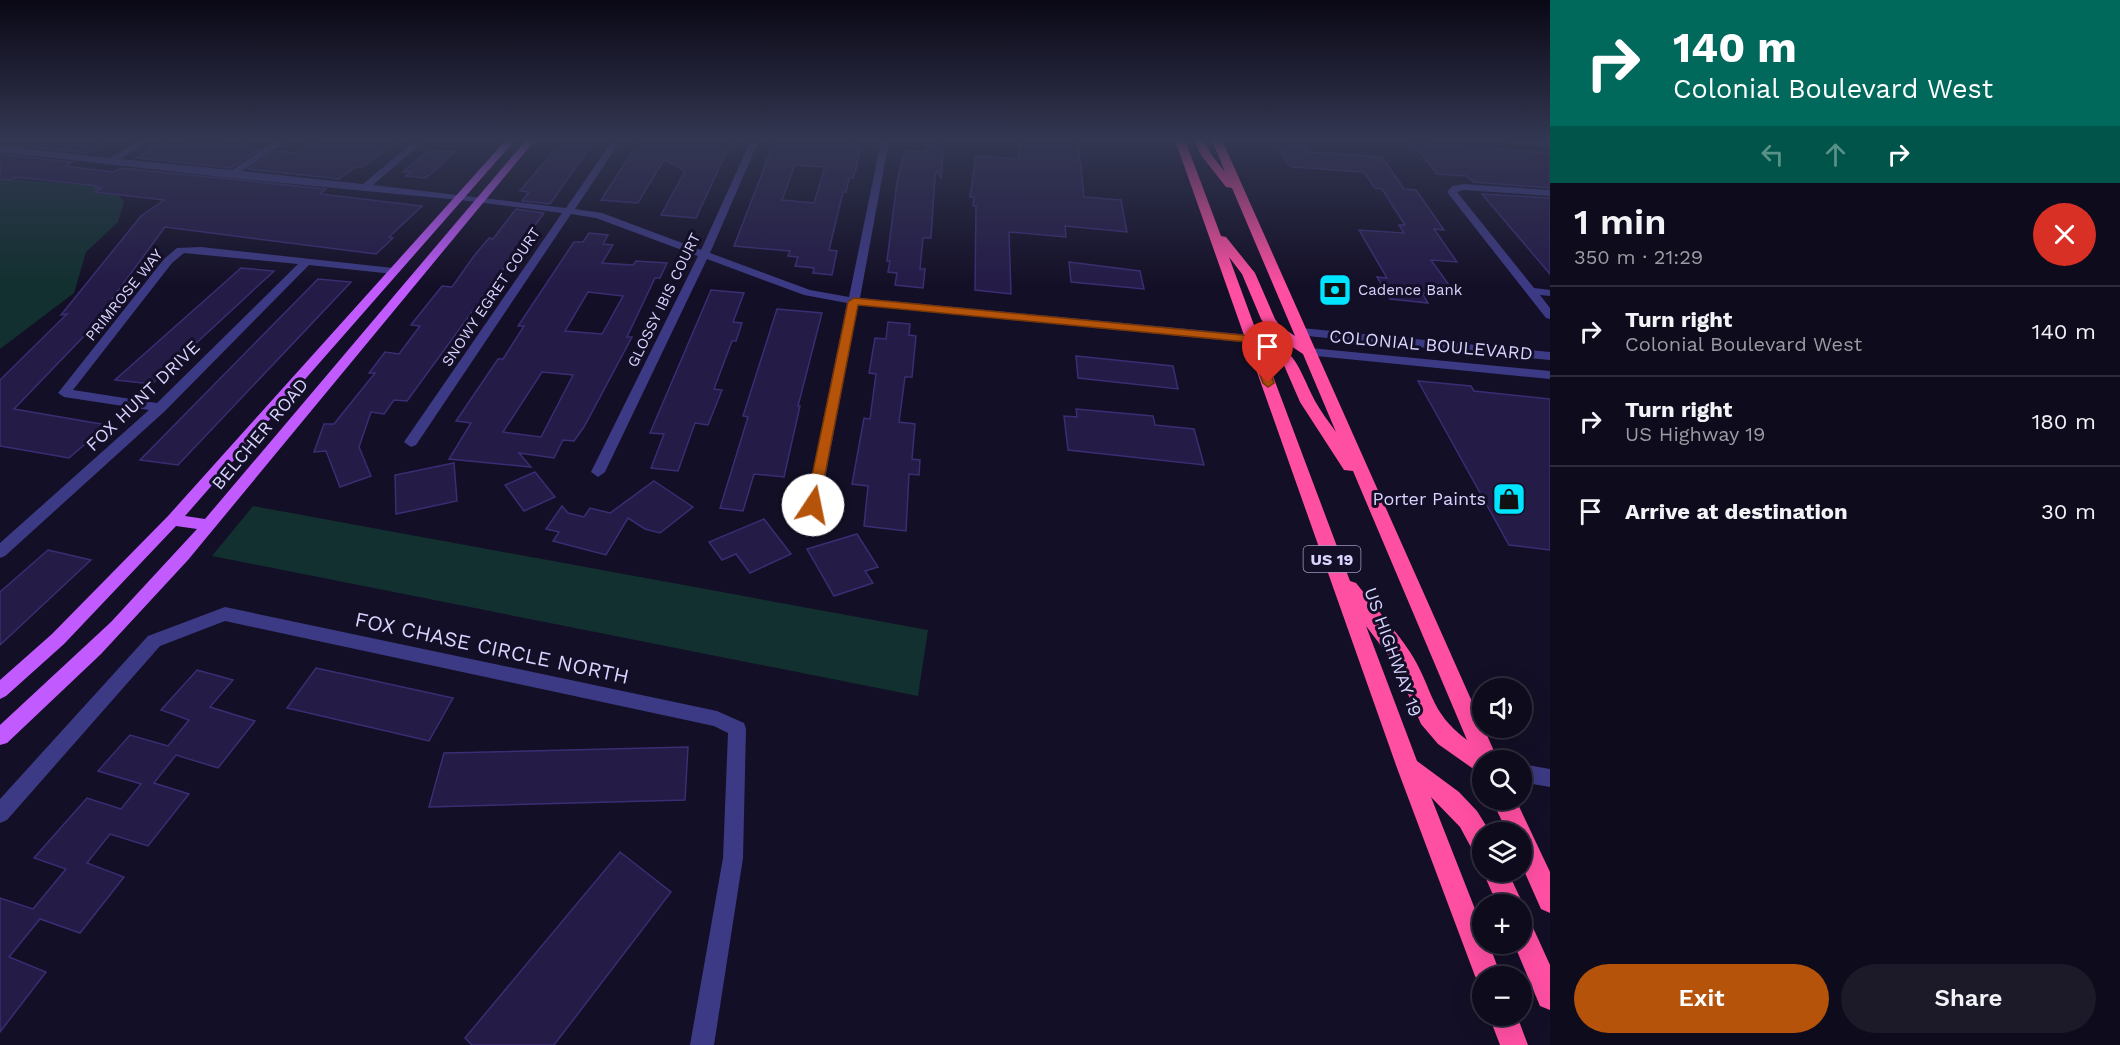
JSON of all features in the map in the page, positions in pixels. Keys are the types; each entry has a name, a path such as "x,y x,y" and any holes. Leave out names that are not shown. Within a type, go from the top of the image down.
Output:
{"highway":[{"name":"US HIGHWAY 19","path":"1198,189 1408,768 1484,966"},
{"path":"1233,189 1245,203"},
{"path":"1239,189 1483,750"},
{"path":"1211,226 1248,273 1268,319 1275,329 1310,352"},
{"path":"1252,339 1269,344 1289,361 1308,402 1377,507"},
{"path":"1337,572 1403,659 1429,717 1446,737 1472,756"},
{"path":"1408,768 1439,788 1461,806 1472,825"},
{"path":"1532,860 1550,900"},
{"path":"1532,954 1550,996"},
{"path":"1507,1026 1514,1045"}],"main road":[{"name":"BELCHER ROAD","path":"0,691 58,639 173,520 467,189"},
{"name":"BELCHER ROAD","path":"0,737 47,696 126,620 209,525 490,189"},
{"path":"173,520 209,525"}],"street":[{"path":"364,189 460,197 598,214 808,293 854,302 1252,339"},
{"name":"SNOWY EGRET COURT","path":"411,442 583,189"},
{"name":"GLOSSY IBIS COURT","path":"598,472 733,189"},
{"path":"813,505 876,189"},
{"path":"1454,189 1452,192 1550,316"},
{"path":"1467,189 1550,194"},
{"name":"PRIMROSE WAY","path":"160,408 64,393 168,261 181,250 201,250 393,271"},
{"name":"FOX HUNT DRIVE","path":"0,552 160,408 307,261"},
{"path":"1530,291 1550,293"},
{"name":"COLONIAL BOULEVARD","path":"1301,332 1550,356"},
{"name":"COLONIAL BOULEVARD","path":"1310,352 1550,375"},
{"name":"FOX CHASE CIRCLE NORTH","path":"0,813 154,640 225,614 717,719 737,729 733,858 702,1045"},
{"path":"1532,775 1550,778"}],"green space":[{"path":"0,189 113,189 124,202 118,222 86,252 74,293 0,349"},
{"path":"253,506 928,630 918,696 212,556"}],"building":[{"path":"101,189 324,189 326,189 320,194 422,206 389,237 393,238 376,254 165,227 87,333 14,409 107,425 69,458 0,446 0,380 67,314 61,315 141,216 164,200 95,192"},
{"path":"522,189 561,189 550,204 522,201 529,192 520,191"},
{"path":"608,189 646,189 638,203 601,200"},
{"path":"675,189 709,189 696,218 661,215"},
{"path":"756,189 786,189 782,200 814,203 818,189 847,189 846,192 843,192 829,250 837,251 832,275 813,273 814,268 795,266 798,257 788,256 790,251 734,246"},
{"path":"896,189 934,189 931,238 923,238 920,269 925,269 923,288 895,285 897,273 888,272 890,261 887,261"},
{"path":"971,189 1083,189 1084,197 1121,200 1127,232 1065,226 1066,237 1009,232 1011,294 975,290 976,206 973,206 974,197 970,197"},
{"path":"1382,189 1416,190 1444,230 1434,229 1457,262 1431,260 1457,296 1422,293 1428,303 1390,299 1377,277 1387,278 1359,230 1404,233 1399,225 1405,225"},
{"path":"1482,194 1550,198 1550,274 1539,261"},
{"path":"516,209 544,213 407,401 394,400 384,414 371,412 359,447 371,476 340,487 326,451 314,452 324,424 334,424 375,373 369,373 385,352 399,354 420,326 411,325 442,286 452,287 474,256 489,238 493,239"},
{"path":"589,233 608,235 603,244 613,245 602,263 633,265 636,261 667,263 660,278 655,278 627,337 632,337 584,427 574,441 563,440 554,458 519,453 531,467 449,459 471,423 456,421 498,359 503,359 524,326 518,326 574,242 583,242","holes":["588,292 623,296 602,334 565,331","542,372 573,375 541,437 503,432"]},
{"path":"1069,262 1140,271 1144,289 1071,282"},
{"path":"241,268 274,271 152,384 115,380"},
{"path":"318,279 351,282 178,465 140,460"},
{"path":"711,290 744,293 733,322 742,323 736,341 732,341 714,389 722,390 708,425 695,423 678,471 651,468 664,434 650,433"},
{"path":"777,309 822,313 798,406 800,406 784,477 754,474 743,511 720,508 748,417 743,416"},
{"path":"888,322 910,324 909,335 916,336 912,377 905,377 899,422 915,424 912,459 920,460 919,475 909,474 906,531 864,526 868,486 852,484 864,418 870,419 876,374 869,373 875,338 886,339"},
{"path":"1076,356 1173,366 1178,389 1078,378"},
{"path":"1418,381 1471,386 1474,391 1550,399 1550,550 1509,545"},
{"path":"1076,409 1153,416 1155,425 1194,429 1204,465 1068,450 1064,416 1077,417"},
{"path":"454,463 457,501 396,514 395,475"},
{"path":"535,472 555,497 524,511 505,485"},
{"path":"654,481 693,507 660,533 645,529 628,518 606,555 553,541 559,532 546,529 562,506 568,513 584,517 590,508 610,513"},
{"path":"764,519 791,554 750,573 736,554 722,560 709,542"},
{"path":"857,534 878,567 865,571 873,583 834,596 807,549"},
{"path":"48,550 91,560 0,645 0,592"},
{"path":"316,668 453,698 429,741 287,708"},
{"path":"197,670 233,680 210,707 255,721 218,768 176,755 154,783 189,794 148,846 110,834 87,863 124,877 80,933 40,919 9,957 46,972 0,1032 0,898 33,909 66,869 34,858 87,798 121,809 141,784 98,771 130,735 168,746 189,720 161,710"},
{"path":"688,747 685,800 429,807 444,753"},
{"path":"620,852 671,892 554,1045 472,1045 465,1038"}],"place":[{"name":"Cadence Bank","path":"1335,290"},
{"name":"Porter Paints","path":"1509,499"}],"route":[{"path":"813,505 854,302 1252,339 1268,383"}]}
